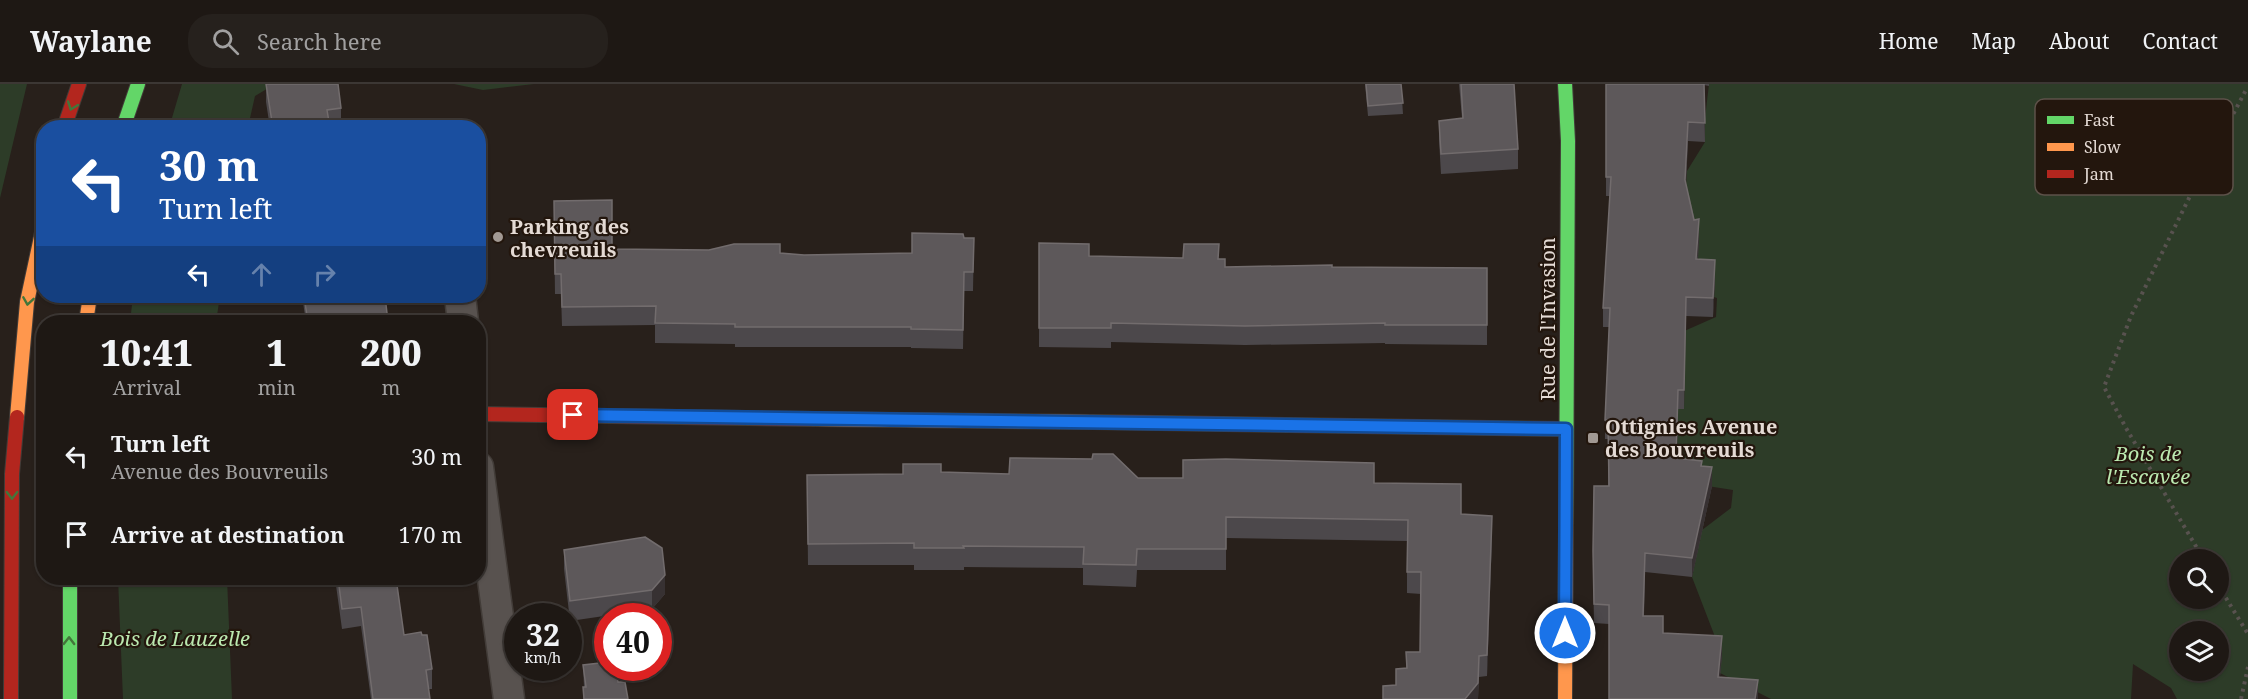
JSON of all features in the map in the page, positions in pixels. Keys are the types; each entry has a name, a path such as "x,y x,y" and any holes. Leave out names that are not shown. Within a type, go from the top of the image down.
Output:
{"main road":[{"path":"67,120 79,84"},
{"path":"126,120 138,84"},
{"name":"Rue de l'Invasion","path":"1565,84 1568,141 1565,699"},
{"path":"11,699 12,474 27,302 36,260"},
{"path":"486,414 1566,429"},
{"path":"70,585 70,699"}],"street":[{"path":"486,527 509,699"}],"path":[{"path":"2233,112 2246,87"},
{"path":"2191,195 2131,316 2104,387 2198,549"},
{"path":"2229,603 2248,634"},
{"path":"2241,699 2248,667"}],"green space":[{"path":"0,84 27,84 0,198"},
{"path":"182,84 275,84 255,96 250,120 171,120"},
{"path":"454,84 534,84 483,90"},
{"name":"Bois de l'Escavée","path":"1709,84 2248,84 2248,699 2177,699 2171,688 2133,664 2131,699 1771,699 1720,673 1722,655 1692,577 1702,530 1731,508 1733,490 1701,485 1701,480 1677,451 1678,409 1684,408 1685,370 1682,332 1716,317 1717,298 1714,297 1715,279 1698,258 1699,239 1685,199 1687,171 1705,142"},
{"path":"132,303 219,303 217,315 131,315"},
{"name":"Bois de Lauzelle","path":"118,585 227,585 232,699 123,699"}],"building":[{"path":"266,84 338,84 341,108 327,110 329,120 272,120"},
{"path":"1366,84 1401,84 1403,103 1368,106"},
{"path":"1461,84 1514,84 1518,149 1441,154 1439,121 1463,118"},
{"path":"1606,84 1704,84 1705,123 1688,122 1685,180 1694,220 1699,219 1696,259 1715,260 1713,298 1686,297 1684,390 1678,390 1676,458 1702,461 1701,466 1712,467 1692,558 1645,553 1643,616 1663,616 1663,633 1722,636 1718,677 1758,680 1755,699 1609,699 1609,605 1594,604 1593,551 1594,486 1609,486 1608,420 1605,420 1610,308 1603,308 1611,177 1606,177"},
{"path":"612,200 612,249 709,250 734,244 780,244 780,253 804,255 912,253 912,233 963,234 964,238 974,238 973,272 964,272 963,330 911,329 911,327 735,327 735,324 655,323 656,306 562,307 561,274 555,274 554,201"},
{"path":"1039,243 1089,244 1089,256 1183,258 1184,244 1219,244 1218,259 1225,259 1225,267 1332,265 1332,267 1487,268 1487,325 1385,325 1385,323 1245,326 1111,323 1111,328 1039,328"},
{"path":"305,303 386,303 387,315 307,315"},
{"path":"1093,454 1113,454 1138,478 1183,478 1183,460 1226,459 1374,463 1374,483 1461,484 1461,514 1492,516 1487,655 1479,656 1478,683 1465,699 1383,699 1383,686 1396,685 1396,669 1407,668 1406,652 1420,652 1421,572 1407,572 1408,520 1226,517 1226,549 1137,549 1136,565 1083,564 1084,547 914,548 914,543 808,544 807,475 903,474 903,464 941,464 941,472 1009,474 1010,458 1092,459"},
{"path":"645,537 662,548 665,575 652,590 570,601 564,550"},
{"path":"339,585 397,585 404,635 421,632 422,635 427,635 432,669 426,670 430,699 373,699 361,607 342,609"},
{"path":"594,664 594,681 625,682 628,699 584,699 583,687 586,687 583,665"}],"traffic: fast":[{"path":"126,120 138,84"},
{"path":"1565,84 1568,141 1566,528"},
{"path":"70,585 70,699"}],"traffic: slow":[{"path":"17,417 27,302 36,260"},
{"path":"87,315 89,303"},
{"path":"815,419 1092,422"},
{"path":"1565,699 1566,528"}],"traffic: jam":[{"path":"67,120 79,84"},
{"path":"486,414 815,419"},
{"path":"11,699 12,474 17,417"},
{"path":"1092,422 1566,429"}],"place":[{"name":"Parking des chevreuils","path":"498,237"},
{"name":"Ottignies Avenue des Bouvreuils","path":"1593,438"}],"route":[{"path":"573,415 1566,429 1565,633"}]}
